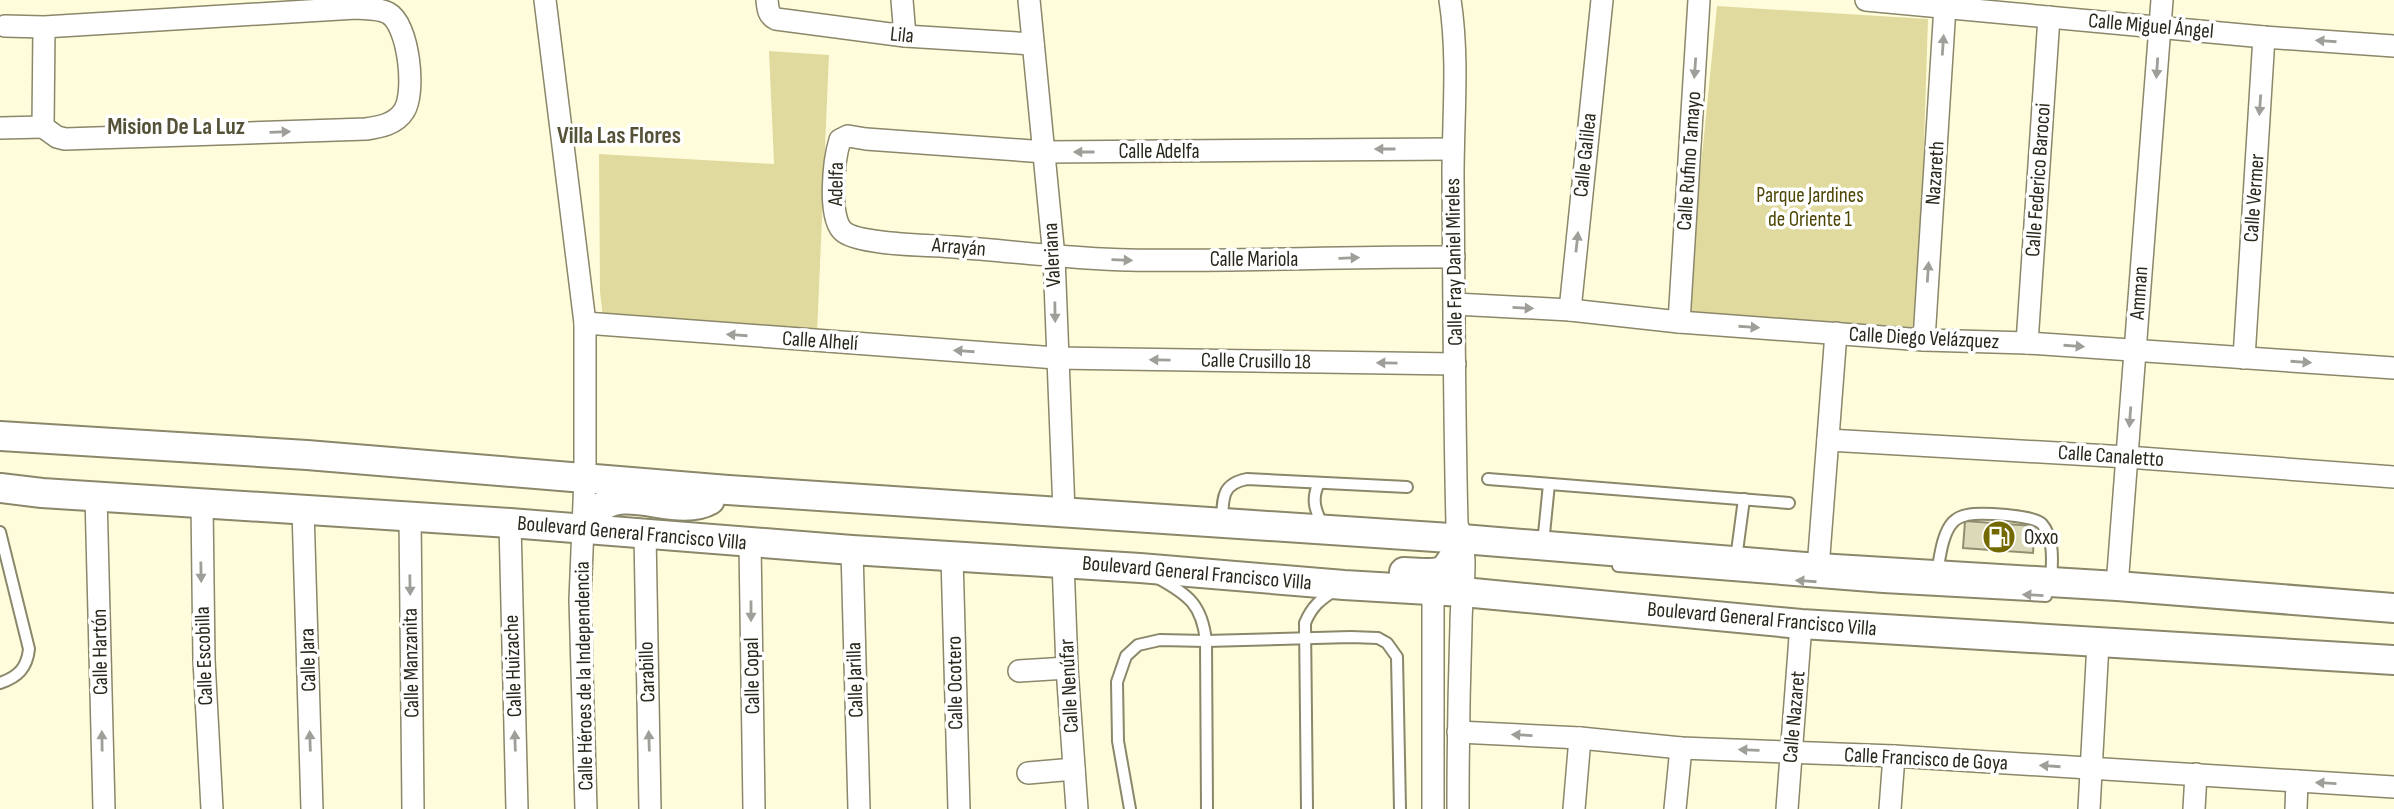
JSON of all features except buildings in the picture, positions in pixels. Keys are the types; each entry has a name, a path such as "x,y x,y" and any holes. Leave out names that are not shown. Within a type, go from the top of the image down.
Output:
{"main road":[{"name":"Boulevard General Francisco Villa","path":"6,446 54,439 306,455 718,499 1064,511 1325,529 1452,555"},
{"name":"Boulevard General Francisco Villa","path":"0,488 202,504 510,523 585,523 645,534 952,557 1075,558 1140,568 1237,572 1344,585 1452,555 1543,547 1936,576 2057,589 2117,586 2394,608"},
{"path":"585,523 601,507 617,499 672,505 718,499"},
{"name":"Boulevard General Francisco Villa","path":"1452,555 1463,587 1801,624 2394,660"},
{"path":"1237,572 1262,565 1452,555"}],"street":[{"name":"Calle Héroes de la Independencia","path":"545,0 584,323 580,486 585,523 580,600 586,809"},
{"path":"902,0 905,36"},
{"name":"Valeriana","path":"1029,0 1054,257 1064,511"},
{"name":"Calle Fray Daniel Mireles","path":"1433,809 1452,555 1455,67 1450,0"},
{"name":"Calle Galilea","path":"1570,310 1602,0"},
{"name":"Calle Rufino Tamayo","path":"1679,322 1699,0"},
{"name":"Calle Miguel Ángel","path":"1880,0 2160,28 2394,46"},
{"name":"Amman","path":"2117,586 2162,0"},
{"name":"Nazareth","path":"1924,340 1945,6"},
{"path":"0,128 43,127 65,139 377,128 397,119 409,100 405,38 396,19 388,13 356,8 44,27 5,26"},
{"name":"Lila","path":"769,8 783,20 905,36 1033,44"},
{"name":"Calle Federico Barocoi","path":"2027,343 2049,17"},
{"path":"43,127 44,27"},
{"name":"Calle Vermer","path":"2244,358 2264,37"},
{"name":"Adelfa","path":"864,240 845,233 838,226 834,196 836,155 840,140 848,136 866,139"},
{"name":"Calle Adelfa","path":"866,139 1045,152 1453,149"},
{"name":"Arrayán","path":"864,240 1054,257"},
{"name":"Calle Mariola","path":"1054,257 1128,260 1454,257"},
{"name":"Calle Diego Velázquez","path":"1455,304 1570,310 1679,322 1924,340 2027,343 2394,369"},
{"name":"Calle Alhelí","path":"584,323 1056,358"},
{"path":"1818,568 1836,333"},
{"name":"Calle Crusillo 18","path":"1056,358 1455,364"},
{"name":"Calle Canaletto","path":"1828,439 2394,477"},
{"name":"Calle Hartón","path":"96,496 104,809"},
{"name":"Calle Escobilla","path":"202,504 204,660 212,809"},
{"name":"Calle Jara","path":"303,510 312,809"},
{"name":"Calle Manzanita","path":"410,516 413,809"},
{"name":"Calle Huizache","path":"510,523 517,809"},
{"name":"Carabillo","path":"645,534 650,809"},
{"name":"Calle Copal","path":"750,543 754,809"},
{"name":"Calle Jarilla","path":"852,550 859,809"},
{"name":"Calle Fray Daniel Mireles","path":"1452,555 1463,587 1458,809"},
{"name":"Calle Ocotero","path":"952,557 959,809"},
{"name":"Calle Nenúfar","path":"1075,558 1067,668 1077,809"},
{"name":"Calle Nazaret","path":"1787,809 1801,624"},
{"path":"2088,809 2098,643"},
{"path":"1019,671 1067,668"},
{"name":"Calle Francisco de Goya","path":"1458,732 1580,738 1681,748 1894,756 2394,787"},
{"path":"1574,809 1580,738"},
{"path":"1675,809 1681,748"},
{"path":"1890,809 1894,756"},
{"path":"1028,773 1074,769"},
{"path":"2194,809 2196,774"},
{"path":"2296,809 2297,781"}],"lane":[{"path":"6,446 185,459"},
{"path":"0,478 585,523 1027,549"},
{"path":"1222,522 1225,495 1228,486 1235,481 1247,479 1406,487"},
{"path":"1488,479 1789,503"},
{"path":"1319,483 1314,493 1314,505 1325,529"},
{"path":"1543,547 1549,484"},
{"path":"1736,561 1744,499"},
{"path":"811,508 1064,521 1452,555"},
{"path":"1607,565 1883,587 2057,589 2047,532 2042,524 2028,518 1986,514 1962,516 1955,520 1947,530 1936,576"},
{"path":"0,532 29,649 23,671 0,683"},
{"path":"1075,558 1175,564 1237,572"},
{"path":"1140,568 1189,598 1204,622 1207,809"},
{"path":"1307,809 1306,623 1310,610 1320,600 1344,585"},
{"path":"1463,587 1736,606"},
{"path":"2160,601 2173,602"},
{"path":"1843,615 2394,652"},
{"path":"1130,809 1118,741 1117,682 1126,656 1138,645 1160,640 1206,642 1305,638 1378,639 1387,642 1394,650 1397,657 1400,809"}],"green space":[{"name":"Parque Jardines de Oriente 1","path":"1717,6 1928,19 1918,328 1688,318 1688,295"},
{"path":"769,51 829,55 817,334 603,318 600,292 599,154 774,164"}],"place":[{"name":"Oxxo","path":"1999,537"}],"district":[{"name":"Mision De La Luz","path":"176,126"},
{"name":"Villa Las Flores","path":"619,135"}]}
